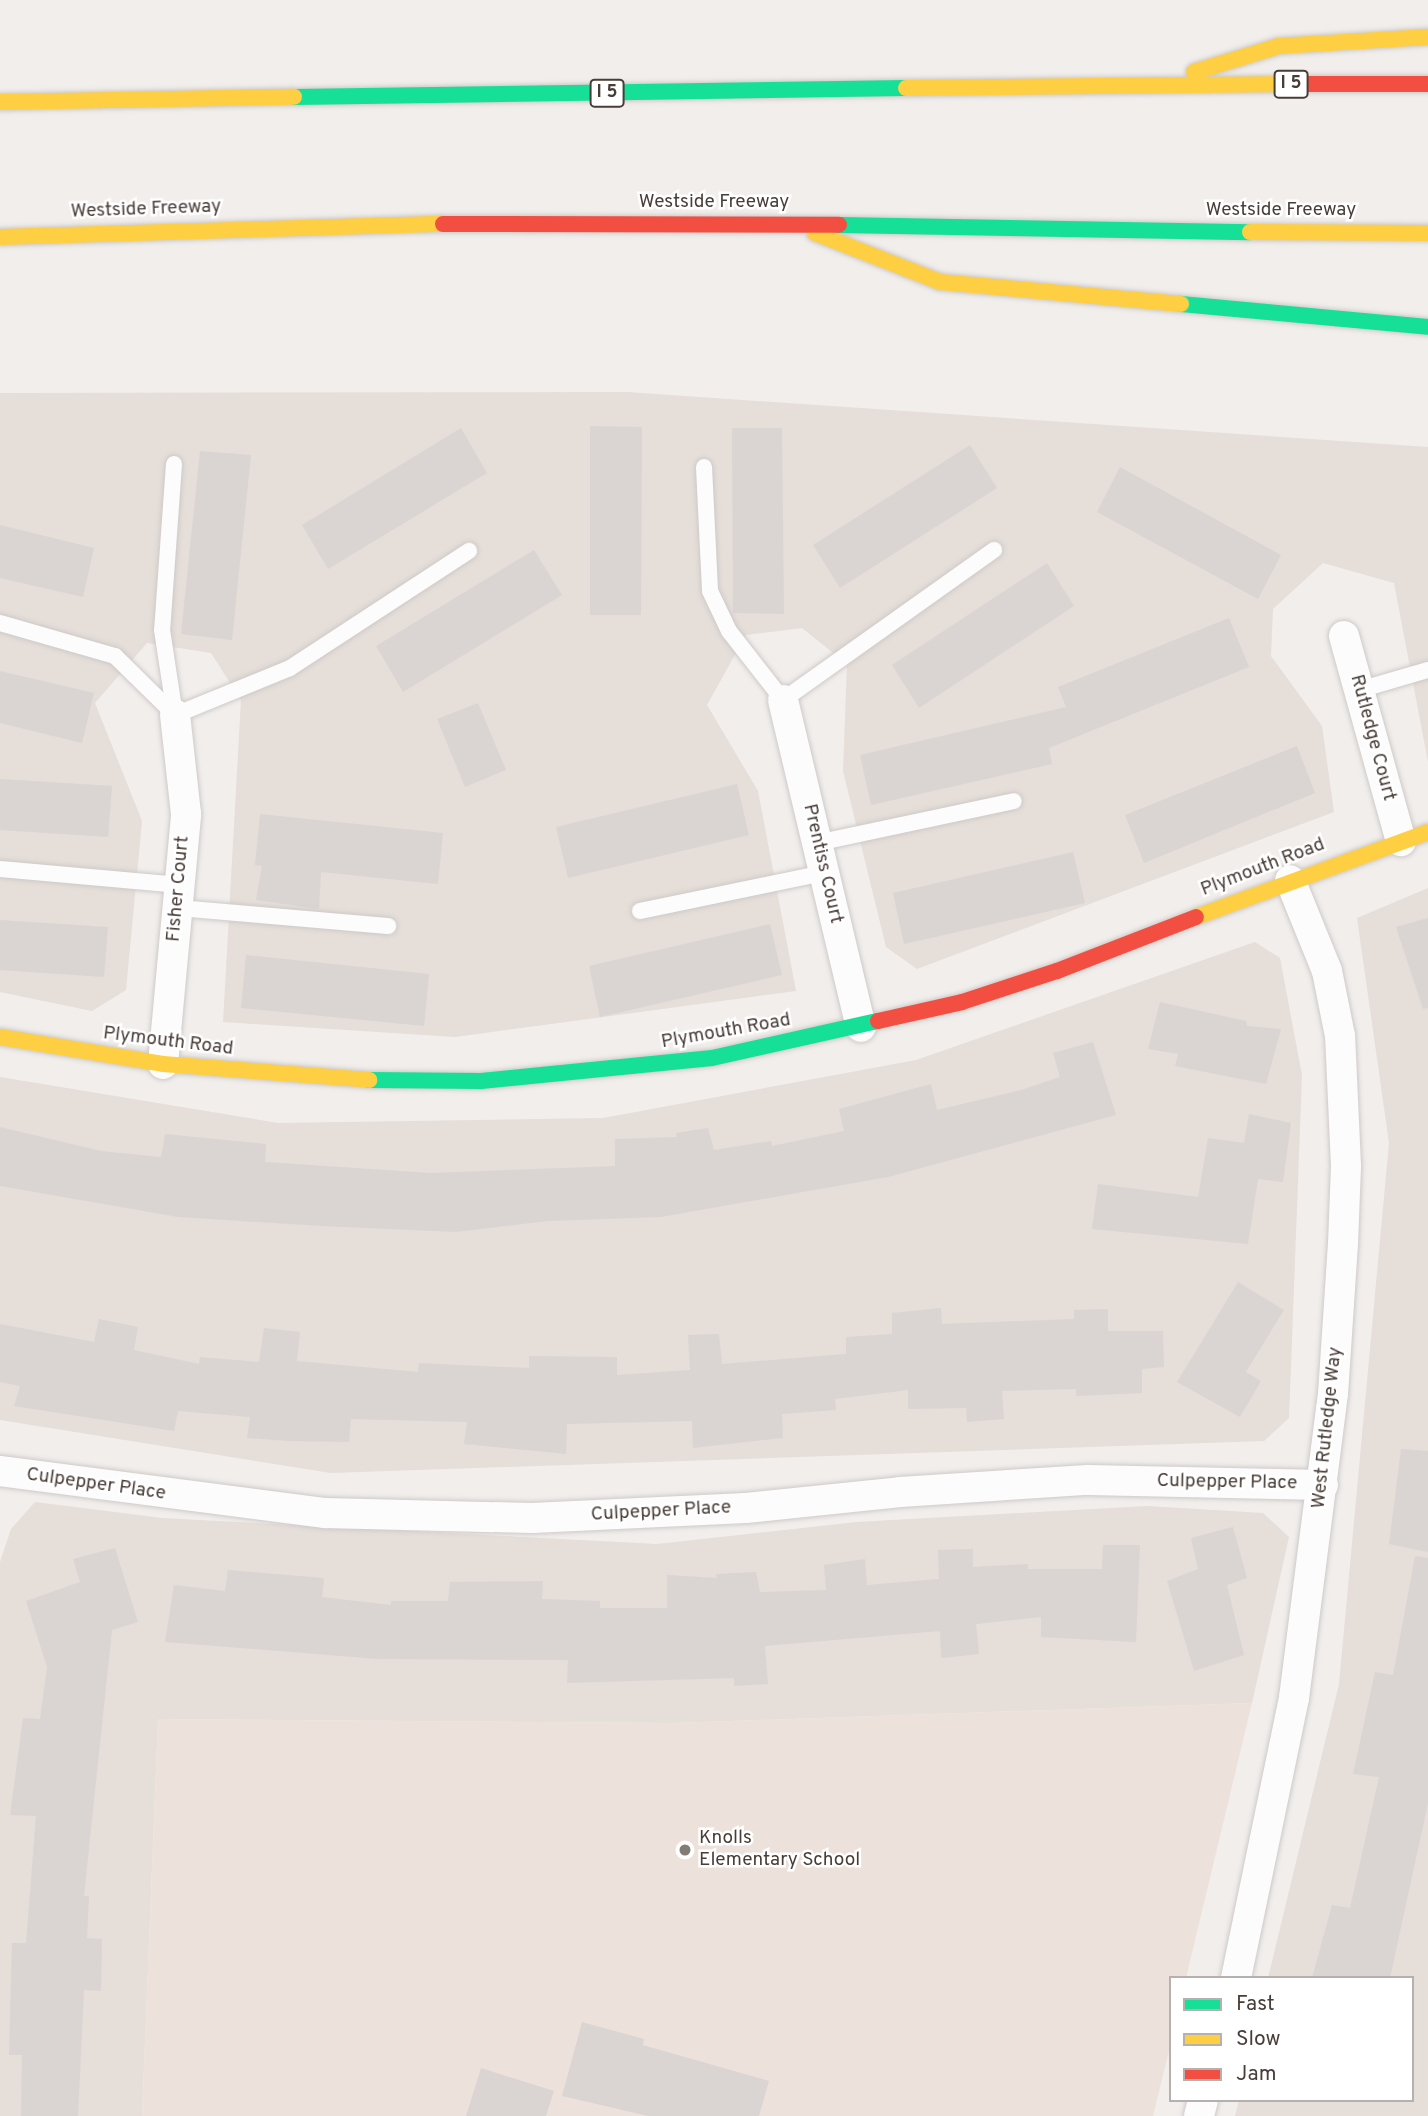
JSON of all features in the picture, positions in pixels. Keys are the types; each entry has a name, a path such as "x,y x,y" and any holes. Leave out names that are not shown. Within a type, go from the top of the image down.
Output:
{"main road":[{"path":"1155,84 1279,47 1428,37"},
{"name":"I 5","path":"0,102 1155,84 1428,84"},
{"path":"789,223 940,282 1428,327"},
{"name":"Westside Freeway","path":"0,237 323,225 789,223 1028,231 1428,233"},
{"name":"Plymouth Road","path":"0,1037 163,1064 324,1080 481,1081 671,1064 861,1027 1057,971 1290,880 1414,837"}],"street":[{"name":"Rutledge Court","path":"1344,636 1359,690 1414,837"},
{"name":"Prentiss Court","path":"783,700 861,1027"},
{"name":"Fisher Court","path":"163,1064 186,814 175,715"},
{"name":"West Rutledge Way","path":"1236,1976 1294,1698 1324,1486 1343,1244 1345,1082 1327,971 1290,880"},
{"name":"Culpepper Place","path":"0,1471 325,1513 532,1518 746,1508 900,1492 1088,1480 1324,1486"}],"lane":[{"path":"174,464 162,630 175,715"},
{"path":"705,467 709,591 729,631 783,700 994,550"},
{"path":"175,715 290,668 469,551"},
{"path":"0,623 80,642 115,656 175,715"},
{"path":"1359,690 1428,670"},
{"path":"817,843 1014,801"},
{"path":"0,869 388,926"},
{"path":"640,911 824,873"}],"shaded area":[{"path":"627,392 1428,447 1428,762 1394,583 1323,563 1273,609 1271,656 1322,726 1334,812 917,969 886,947 843,771 847,664 802,628 746,635 707,705 758,791 796,991 455,1037 223,1022 241,700 211,653 147,643 95,703 142,821 126,990 92,1011 0,992 0,393"},
{"path":"1428,888 1428,2116 1235,2116 1238,2102 1414,2102 1414,1976 1268,1976 1339,1684 1389,1143 1357,918"},
{"path":"1255,942 1280,958 1302,1075 1289,1418 1264,1441 331,1473 0,1420 0,1077 278,1123 603,1118 916,1060"},
{"path":"35,1502 162,1518 657,1544 857,1522 1147,1506 1263,1513 1289,1537 1252,1703 673,1723 158,1719 142,2116 0,2116 0,1562 11,1529"},
{"name":"Knolls Elementary School","path":"1252,1703 1186,1976 1169,1976 1169,2051 1153,2116 142,2116 158,1719 673,1723"}],"building":[{"path":"590,426 642,427 641,615 590,615"},
{"path":"461,428 487,473 328,569 302,525"},
{"path":"732,428 782,428 784,614 733,613"},
{"path":"970,445 997,488 840,588 813,545"},
{"path":"200,451 251,455 232,640 181,634"},
{"path":"1120,467 1281,555 1258,599 1097,512"},
{"path":"0,525 94,548 83,597 0,578"},
{"path":"534,550 562,595 403,692 376,646"},
{"path":"1047,563 1074,606 919,708 892,665"},
{"path":"1229,618 1249,667 1049,748 1052,764 871,805 860,755 1066,707 1058,687"},
{"path":"0,671 94,693 82,743 0,723"},
{"path":"478,703 506,770 465,787 437,719"},
{"path":"1297,746 1315,793 1144,863 1125,815"},
{"path":"0,779 112,786 108,837 0,830"},
{"path":"737,784 749,835 568,878 556,827"},
{"path":"260,814 443,833 438,884 321,872 319,909 256,900 262,866 255,865"},
{"path":"1073,852 1085,903 904,944 893,893"},
{"path":"1428,918 1428,1008 1423,1009 1396,927"},
{"path":"0,920 108,927 104,977 0,970"},
{"path":"770,924 782,975 600,1017 589,966"},
{"path":"246,955 429,974 424,1026 241,1008"},
{"path":"1160,1002 1246,1021 1247,1026 1281,1029 1266,1084 1175,1066 1178,1054 1148,1049"},
{"path":"1093,1042 1116,1115 888,1177 661,1217 548,1221 456,1232 322,1226 178,1217 0,1186 0,1127 101,1151 161,1157 165,1134 266,1144 265,1162 431,1173 615,1166 615,1139 677,1137 676,1133 708,1128 714,1150 771,1141 772,1146 844,1131 839,1109 931,1084 937,1110 1021,1090 1060,1077 1053,1053"},
{"path":"1249,1114 1291,1123 1283,1182 1258,1179 1248,1244 1092,1229 1098,1184 1198,1197 1208,1138 1244,1143"},
{"path":"1238,1282 1284,1310 1246,1372 1261,1381 1240,1417 1177,1382"},
{"path":"941,1308 942,1324 1074,1319 1074,1310 1108,1309 1108,1331 1163,1331 1164,1367 1142,1369 1142,1393 1076,1396 1076,1389 1002,1391 1004,1419 967,1422 966,1408 908,1409 908,1390 835,1399 836,1410 782,1414 783,1438 693,1448 692,1421 567,1424 566,1454 464,1444 467,1422 351,1419 349,1442 289,1441 247,1438 250,1417 178,1411 174,1431 14,1406 20,1386 0,1382 0,1324 94,1342 99,1319 138,1327 134,1350 199,1364 200,1357 259,1362 264,1328 300,1332 297,1361 418,1372 419,1363 529,1368 529,1356 617,1357 617,1375 690,1370 688,1335 719,1334 722,1364 846,1354 846,1337 892,1334 892,1313"},
{"path":"1401,1449 1428,1451 1428,1552 1389,1544"},
{"path":"1233,1527 1247,1578 1227,1585 1244,1655 1194,1671 1167,1581 1198,1569 1191,1538"},
{"path":"1103,1545 1140,1545 1136,1642 1041,1637 1041,1617 976,1624 979,1654 941,1658 940,1631 765,1646 768,1684 734,1686 734,1678 567,1683 568,1660 378,1659 165,1642 174,1585 225,1591 228,1570 324,1578 322,1597 391,1605 391,1601 448,1601 450,1582 543,1581 542,1599 600,1601 600,1608 667,1608 667,1575 717,1578 716,1574 756,1572 760,1592 826,1590 824,1565 865,1559 867,1585 939,1579 938,1550 973,1549 973,1567 1028,1564 1028,1569 1102,1569"},
{"path":"115,1548 138,1622 112,1630 84,1896 89,1896 87,1938 102,1939 101,1991 84,1990 78,2116 21,2116 22,2055 9,2055 12,1943 26,1943 36,1816 10,1815 23,1718 40,1719 47,1667 26,1601 80,1582 73,1559"},
{"path":"1415,1556 1428,1558 1428,1803 1390,1976 1313,1976 1332,1905 1350,1908 1379,1777 1353,1774 1375,1672 1393,1675"},
{"path":"582,2022 644,2039 643,2045 769,2081 759,2116 648,2116 562,2096"},
{"path":"481,2068 554,2091 546,2116 466,2116"}],"traffic: fast":[{"path":"294,97 906,88"},
{"path":"839,225 1250,232"},
{"path":"1181,304 1428,327"},
{"path":"369,1080 481,1081 712,1058 878,1021"}],"traffic: slow":[{"path":"1194,72 1279,46 1428,37"},
{"path":"906,88 1292,84"},
{"path":"0,102 294,97"},
{"path":"0,237 443,224"},
{"path":"1250,232 1428,233"},
{"path":"815,233 940,282 1181,304"},
{"path":"1196,917 1428,832"},
{"path":"0,1037 163,1064 369,1080"}],"traffic: jam":[{"path":"1292,84 1428,84"},
{"path":"443,224 839,225"},
{"path":"878,1021 962,1002 1057,971 1196,917"}],"place":[{"name":"Knolls Elementary School","path":"685,1850"}]}
